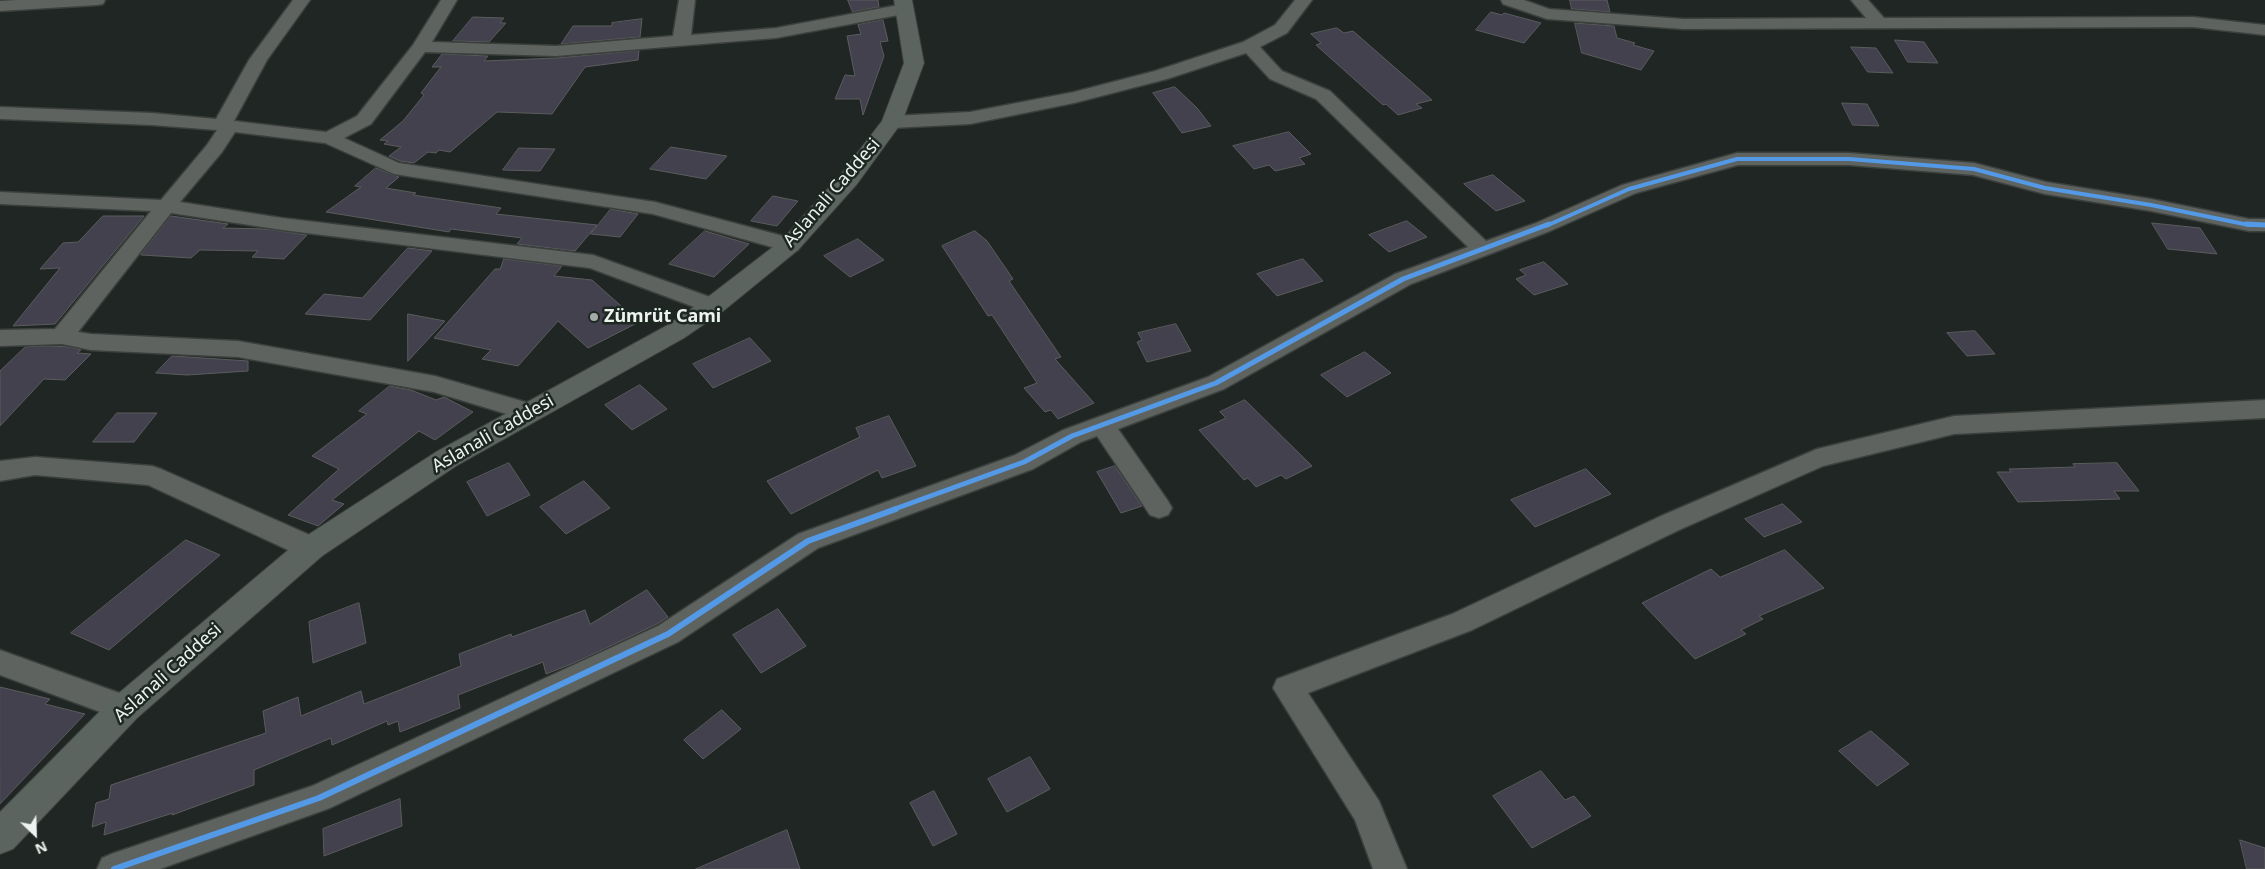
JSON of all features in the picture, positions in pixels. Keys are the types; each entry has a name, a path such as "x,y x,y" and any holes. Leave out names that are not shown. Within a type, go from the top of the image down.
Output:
{"street":[{"path":"0,6 97,0"},
{"path":"62,336 215,148 226,126 236,96 288,16 302,0"},
{"path":"329,138 364,120 420,47 449,0"},
{"path":"681,41 687,0"},
{"path":"892,122 970,118 1074,97 1161,74 1249,46 1281,29 1304,0"},
{"path":"1509,0 1547,14 1683,24 2193,22 2265,30"},
{"path":"1859,0 1880,24"},
{"path":"420,47 556,51 776,33 904,5"},
{"name":"Aslanali Caddesi","path":"0,837 126,708 311,548 446,459 675,332 713,306 790,244 848,179 892,122 914,63 904,5"},
{"path":"1249,46 1276,75 1323,95 1482,250"},
{"path":"0,113 152,119 329,138 394,168 655,208 790,244"},
{"path":"114,869 319,798 668,634 808,541 1024,462 1072,436 1216,383 1403,279 1543,227 1629,189 1737,159 1849,159 1974,170 2045,188 2151,205 2249,224 2265,225"},
{"path":"0,198 166,206 282,224 593,262 713,306"},
{"path":"0,338 62,336 91,342 238,349 435,384 530,412"},
{"path":"1390,869 1368,812 1288,688 1462,622 1670,523 1817,458 1954,425 2265,409"},
{"path":"1102,425 1159,508"},
{"path":"0,471 35,466 152,476 311,548"},
{"path":"0,662 126,708"}],"building":[{"path":"848,0 878,0 879,7 853,12"},
{"path":"1570,0 1607,0 1610,12 1572,9"},
{"path":"1491,12 1502,15 1504,13 1541,23 1524,43 1476,30"},
{"path":"473,17 504,18 500,23 506,23 489,42 453,41"},
{"path":"642,19 640,37 561,44 573,26 612,26 612,23"},
{"path":"883,20 888,41 880,42 884,56 863,115 860,99 835,99 845,75 855,76 847,36 861,34 858,25"},
{"path":"1575,23 1614,26 1617,38 1654,51 1641,70 1582,53"},
{"path":"1337,28 1344,33 1353,31 1432,100 1416,104 1422,108 1398,115 1386,104 1383,105 1316,45 1321,43 1311,34"},
{"path":"1895,40 1924,42 1938,63 1908,62"},
{"path":"1851,47 1876,48 1893,73 1868,72"},
{"path":"639,51 638,60 585,67 552,114 497,112 450,152 439,150 436,153 428,152 414,163 400,161 389,156 401,147 384,144 388,141 380,140 403,121 424,95 421,93 441,67 432,67 442,54 488,56 484,61 556,58"},
{"path":"1175,87 1197,108 1211,126 1182,133 1153,93"},
{"path":"1842,103 1867,104 1879,126 1853,125"},
{"path":"1289,132 1311,154 1299,158 1305,164 1275,171 1269,165 1254,169 1233,146"},
{"path":"671,147 727,156 706,179 650,169"},
{"path":"519,148 555,149 540,171 503,170"},
{"path":"376,168 399,177 386,188 416,193 413,195 501,208 496,214 597,225 575,251 517,244 522,238 451,229 449,232 326,212 361,187 355,186"},
{"path":"1493,175 1525,201 1496,211 1464,184"},
{"path":"773,196 798,201 777,226 751,221"},
{"path":"611,209 638,214 620,237 591,234"},
{"path":"103,216 144,216 55,324 13,326 60,268 40,269 63,243 78,242"},
{"path":"171,216 228,224 223,228 266,229 307,235 284,259 252,257 258,251 200,250 191,258 141,255"},
{"path":"1407,221 1427,237 1389,252 1369,235"},
{"path":"2152,223 2200,228 2217,254 2168,249"},
{"path":"705,231 749,244 714,277 669,264"},
{"path":"975,231 987,241 1013,279 1009,281 1061,357 1055,359 1094,403 1058,419 1051,410 1045,412 1024,388 1037,383 992,315 988,316 942,246"},
{"path":"858,239 884,260 850,277 824,256"},
{"path":"408,248 432,251 370,320 305,314 324,294 362,298"},
{"path":"504,259 562,266 554,276 592,280 639,322 588,348 558,321 518,366 482,359 491,350 434,338 495,269 500,269"},
{"path":"1303,259 1323,281 1277,296 1257,274"},
{"path":"1544,262 1568,284 1534,295 1516,279 1526,275 1520,270"},
{"path":"408,314 445,321 408,361"},
{"path":"1176,324 1191,351 1147,362 1137,342 1142,340 1138,333"},
{"path":"1975,331 1995,354 1967,356 1947,333"},
{"path":"750,338 771,361 713,388 693,364"},
{"path":"25,347 70,347 81,350 77,353 91,354 65,380 44,379 0,426 0,371"},
{"path":"1365,352 1391,373 1347,397 1321,375"},
{"path":"172,356 248,361 248,371 187,375 156,373"},
{"path":"640,385 667,409 632,430 605,405"},
{"path":"390,386 411,390 436,400 444,397 473,412 435,440 419,431 332,500 344,504 318,526 288,515 339,469 312,456 367,414 359,411"},
{"path":"1245,400 1312,466 1286,479 1281,475 1256,487 1248,478 1244,480 1199,430 1226,418 1220,412"},
{"path":"117,413 157,413 134,442 93,442"},
{"path":"889,416 916,466 882,478 878,470 791,514 767,481 860,437 856,428"},
{"path":"509,463 530,495 487,516 467,482"},
{"path":"2117,463 2139,491 2114,491 2120,499 2018,502 1997,472 2011,472 2009,469 2075,467 2073,464"},
{"path":"1115,466 1142,506 1121,513 1097,472"},
{"path":"1586,469 1611,494 1535,527 1511,500"},
{"path":"584,481 610,508 566,534 540,507"},
{"path":"1783,504 1802,522 1764,537 1745,519"},
{"path":"186,540 220,555 109,650 71,633"},
{"path":"1785,550 1824,588 1759,616 1763,619 1741,630 1746,634 1695,659 1642,603 1711,569 1720,577"},
{"path":"647,590 668,617 574,663 546,674 543,662 458,695 460,708 400,732 398,721 388,725 387,721 332,745 331,738 254,770 254,785 172,815 173,813 104,835 106,822 92,827 96,803 109,799 111,785 266,733 263,711 298,697 301,716 361,691 364,704 461,666 459,654 511,634 512,637 585,610 590,624"},
{"path":"359,603 366,643 313,663 309,622"},
{"path":"778,609 806,646 761,673 733,635"},
{"path":"0,687 50,699 45,704 85,714 0,804"},
{"path":"722,710 741,729 703,759 684,740"},
{"path":"1871,731 1909,764 1877,786 1839,751"},
{"path":"1030,757 1050,789 1007,812 988,779"},
{"path":"1541,771 1565,800 1574,796 1591,816 1532,848 1493,796"},
{"path":"934,791 957,834 933,846 910,803"},
{"path":"400,799 402,826 324,856 323,829"},
{"path":"787,830 800,869 696,869"},
{"path":"2240,840 2265,848 2265,869 2247,869"}],"cycle path":[{"path":"114,869 319,798 668,634 808,541 1024,462 1072,436 1216,383 1403,279 1543,227 1629,189 1737,159 1849,159 1974,169 2045,188 2151,205 2249,225 2265,225"}],"place":[{"name":"Zümrüt Cami","path":"594,317"}]}
